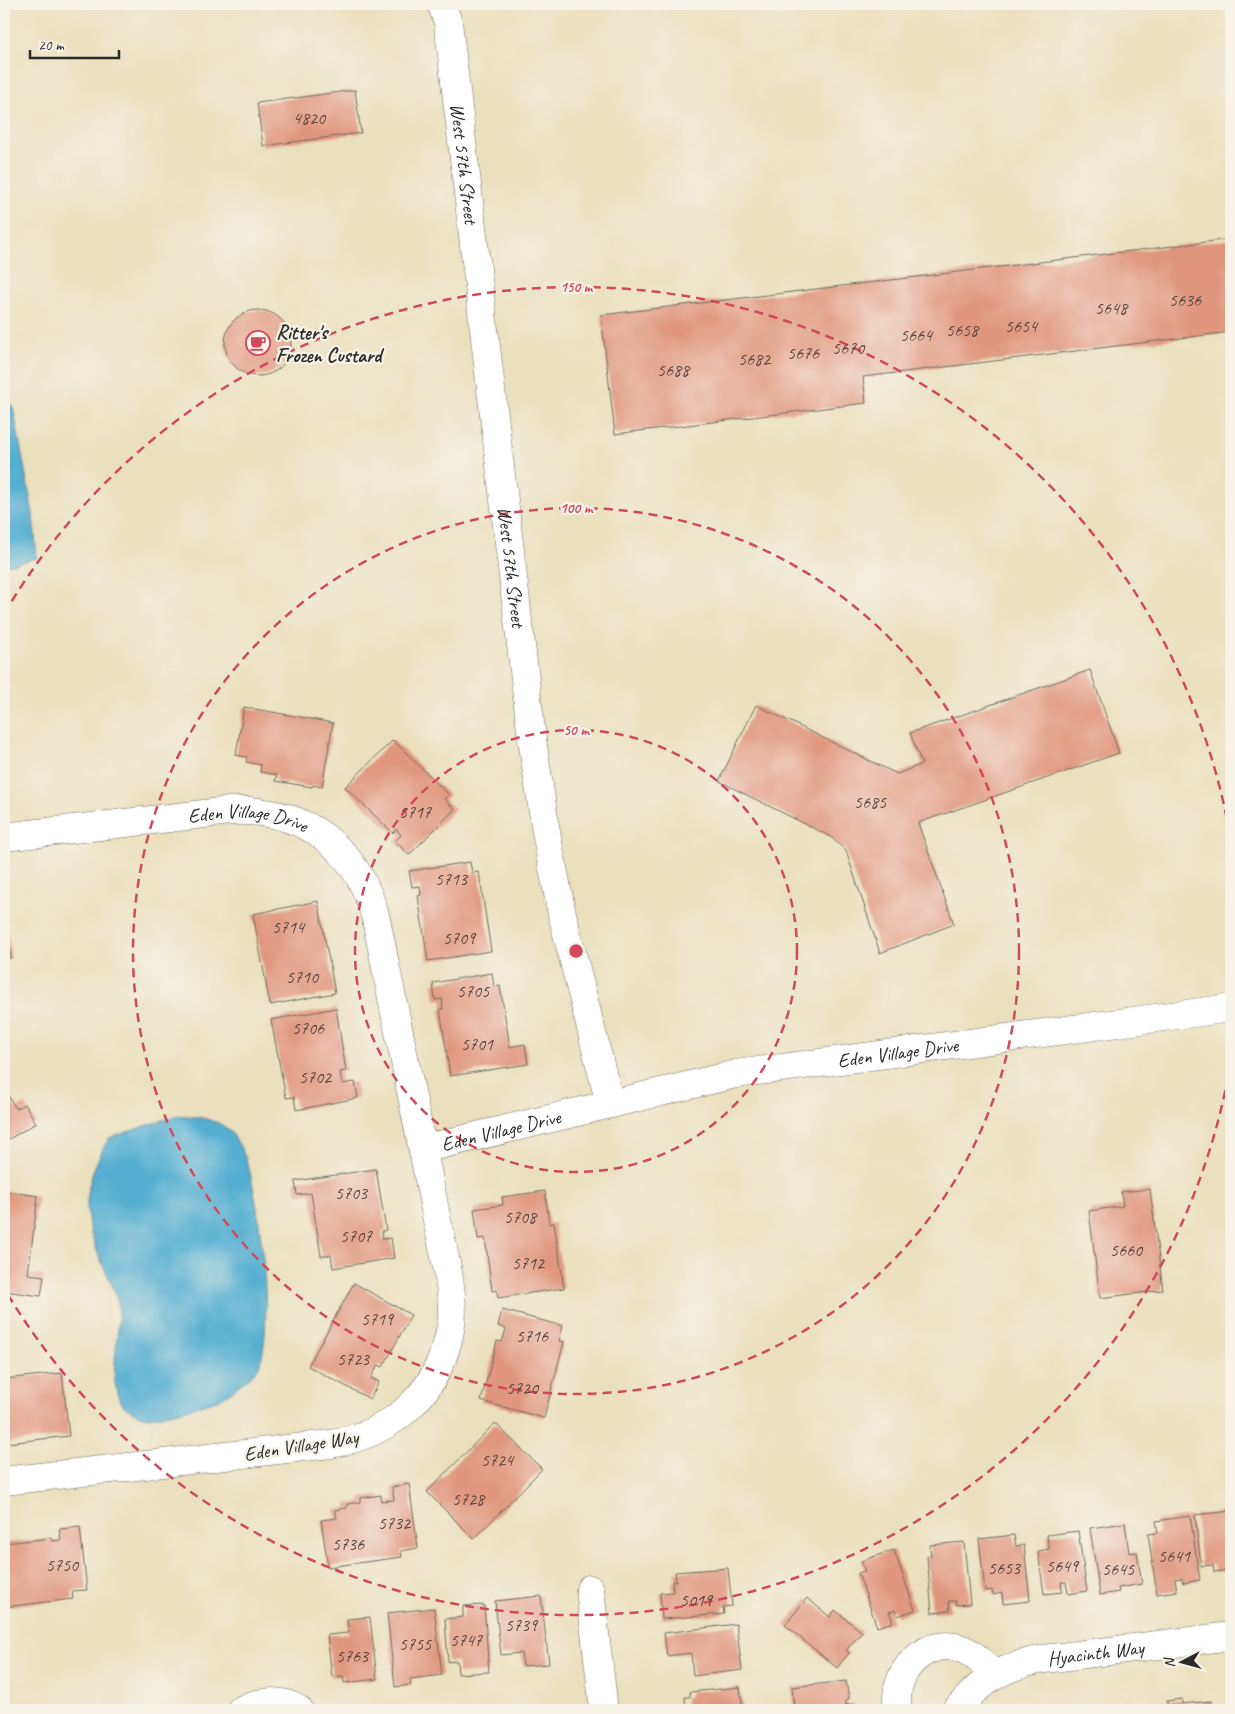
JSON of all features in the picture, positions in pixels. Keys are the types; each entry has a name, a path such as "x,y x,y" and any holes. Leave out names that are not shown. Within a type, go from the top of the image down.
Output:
{"street":[{"name":"West 57th Street","path":"448,10 489,377 540,795 562,914 610,1104"},
{"name":"Eden Village Drive","path":"4,837 244,810 272,813 286,817 312,828 331,841 346,855 361,879 373,905 423,1149 736,1074 1231,1008"},
{"name":"Eden Village Way","path":"4,1481 344,1442 359,1438 385,1426 406,1410 426,1389 434,1377 445,1352 452,1311 449,1283 423,1149"},
{"path":"590,1589 604,1710"},
{"name":"Hyacinth Way","path":"958,1708 992,1677 1024,1663 1231,1636"},
{"path":"898,1710 896,1696 901,1676 917,1656 930,1650 950,1647 970,1652 989,1669 992,1677"},
{"path":"241,1710 261,1702 288,1704 299,1710"}],"water":[{"path":"4,396 13,407 33,513 37,558 4,566"},
{"path":"178,1115 208,1119 222,1125 233,1135 246,1159 252,1179 261,1236 266,1302 265,1332 262,1356 256,1371 228,1394 220,1399 195,1407 147,1417 136,1414 126,1407 121,1402 117,1393 115,1369 118,1305 114,1289 90,1229 87,1200 93,1171 109,1138"}],"building":[{"path":"355,90 361,133 263,146 257,103"},
{"path":"1231,239 1231,332 863,377 866,403 615,434 601,315"},
{"name":"Ritter's Frozen Custard","path":"258,310 271,313 281,320 288,330 291,343 288,356 281,366 271,373 258,376 245,373 235,366 228,356 225,343 228,330 235,320 245,313"},
{"path":"1090,670 1119,753 918,823 954,924 880,953 846,851 831,837 719,781 756,705 897,774 922,764 910,733"},
{"path":"244,707 333,723 322,787 275,781 277,775 260,772 261,765 246,762 247,757 236,755"},
{"path":"393,740 449,795 444,799 455,809 409,855 395,841 401,835 396,829 393,833 345,787"},
{"path":"470,862 472,873 479,872 491,951 428,961 418,896 421,895 420,886 412,887 409,871"},
{"path":"318,901 335,993 270,1005 253,914"},
{"path":"4,907 11,958 4,959"},
{"path":"492,973 494,987 500,986 510,1047 525,1044 528,1064 450,1076 440,1009 443,1009 442,999 435,1000 433,983"},
{"path":"336,1008 346,1071 340,1072 342,1084 355,1082 358,1098 296,1110 294,1097 286,1098 271,1020"},
{"path":"4,1088 16,1109 25,1104 36,1123 4,1142"},
{"path":"376,1169 386,1230 382,1231 383,1239 391,1238 394,1258 333,1268 331,1255 321,1256 311,1193 297,1195 295,1181"},
{"path":"1150,1189 1163,1290 1100,1298 1089,1211 1123,1206 1121,1192"},
{"path":"4,1191 38,1196 28,1274 44,1276 41,1296 4,1291"},
{"path":"545,1191 549,1224 554,1223 564,1288 498,1298 497,1290 492,1291 485,1238 478,1239 474,1209 503,1205 502,1197"},
{"path":"354,1283 411,1315 383,1367 378,1365 371,1378 379,1382 370,1399 308,1366"},
{"path":"502,1310 563,1326 559,1341 564,1342 544,1418 481,1401 497,1341 502,1342 506,1329 498,1326"},
{"path":"62,1373 69,1436 7,1443 8,1445 4,1446 4,1379"},
{"path":"495,1423 542,1469 474,1539 427,1492"},
{"path":"409,1484 418,1548 401,1551 402,1557 328,1567 321,1520 337,1518 335,1510 347,1508 347,1504 360,1502 360,1498 381,1495 381,1501 394,1500 392,1487"},
{"path":"1231,1511 1231,1570 1214,1572 1213,1565 1201,1566 1195,1515"},
{"path":"1190,1516 1200,1580 1183,1583 1182,1578 1175,1579 1177,1591 1157,1594 1148,1534 1158,1533 1156,1521"},
{"path":"1125,1523 1129,1553 1137,1552 1142,1584 1118,1588 1119,1592 1100,1595 1090,1528"},
{"path":"80,1527 87,1590 72,1591 73,1599 4,1607 4,1543 52,1538 52,1541 61,1540 59,1529"},
{"path":"1078,1531 1087,1591 1068,1594 1066,1582 1061,1582 1062,1592 1044,1594 1038,1551 1049,1549 1047,1535"},
{"path":"1014,1535 1016,1546 1024,1545 1030,1601 1003,1604 1002,1593 993,1595 992,1590 985,1591 979,1539"},
{"path":"964,1542 970,1604 956,1605 956,1601 949,1601 950,1611 932,1613 927,1556 931,1555 930,1545"},
{"path":"894,1550 915,1610 897,1616 895,1610 889,1612 893,1622 877,1627 858,1573 865,1571 861,1561"},
{"path":"728,1568 732,1606 723,1607 724,1614 662,1619 660,1593 673,1592 672,1581 676,1581 675,1572"},
{"path":"541,1596 549,1664 523,1666 521,1653 501,1655 495,1601"},
{"path":"807,1598 830,1617 835,1610 862,1632 846,1650 849,1653 837,1668 785,1625"},
{"path":"484,1605 489,1672 458,1674 457,1661 448,1662 445,1619 463,1617 463,1606"},
{"path":"434,1608 442,1675 410,1679 411,1685 395,1687 387,1613"},
{"path":"370,1617 377,1679 344,1683 343,1676 332,1677 327,1635 349,1633 347,1619"},
{"path":"736,1624 742,1670 693,1676 691,1653 667,1656 664,1633"},
{"path":"846,1681 849,1699 846,1700 846,1705 855,1704 856,1710 794,1710 792,1687"},
{"path":"740,1687 743,1710 686,1710 685,1697 690,1697 690,1692"},
{"path":"1182,1699 1182,1704 1211,1701 1212,1710 1168,1710 1167,1701"},
{"path":"1129,1705 1130,1710 1112,1710 1112,1707"}],"place":[{"name":"Ritter's Frozen Custard","path":"258,343"}]}
